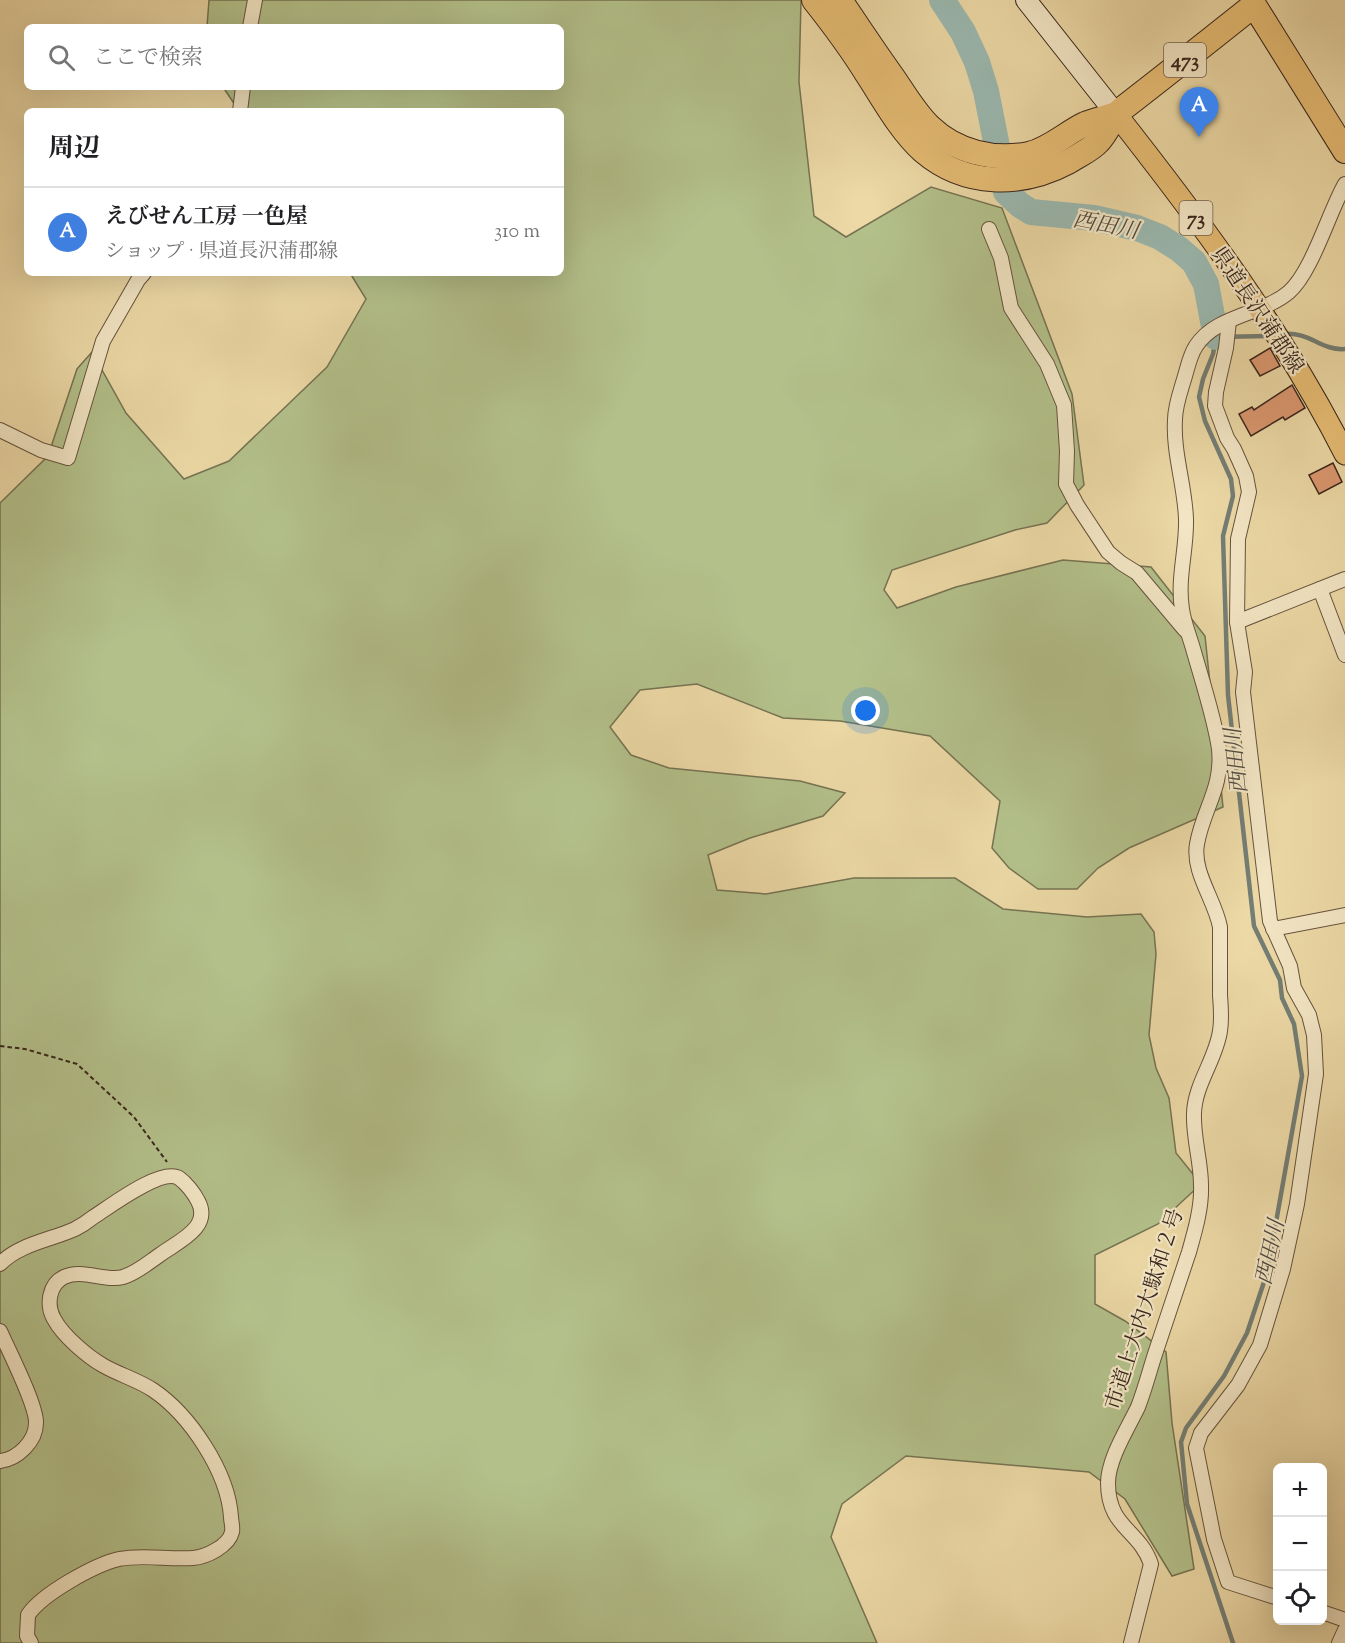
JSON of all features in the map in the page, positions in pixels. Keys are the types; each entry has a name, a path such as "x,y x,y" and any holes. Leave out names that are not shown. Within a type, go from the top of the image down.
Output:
{"highway":[{"path":"814,0 852,50 909,137 924,152 941,163 967,162 991,156 1010,157 1031,153 1049,146 1084,124 1116,114"},
{"path":"840,0 902,92 930,127 947,141 982,178 1023,179 1055,169 1098,142 1116,114"},
{"name":"473","path":"1116,114 1256,2 1345,151"}],"main road":[{"name":"県道長沢蒲郡線","path":"1116,114 1180,196 1259,308 1284,346 1345,454"}],"street":[{"path":"251,24 255,0"},
{"path":"1026,0 1116,114"},
{"path":"240,108 243,90"},
{"name":"市道上大内大駄和２号","path":"1131,1643 1151,1564 1139,1542 1115,1516 1109,1496 1108,1481 1125,1431 1138,1406 1189,1250 1200,1209 1202,1184 1194,1134 1194,1110 1202,1078 1218,1041 1221,1020 1220,927 1200,870 1196,846 1218,781 1220,763 1218,746 1187,631 1179,589 1186,518 1175,434 1175,417 1178,399 1196,346 1206,335 1227,330 1259,308 1289,292 1300,278 1345,184"},
{"path":"989,229 1001,258 1011,308 1047,364 1064,405 1067,451 1066,484 1071,495 1108,552 1120,563 1137,573 1187,631"},
{"path":"0,430 41,450 68,458 103,341 141,276"},
{"path":"1227,330 1215,406 1227,438 1246,476 1249,492 1238,539 1237,622 1245,672 1243,692 1270,921 1290,966 1294,988 1309,1015 1314,1035 1316,1074 1297,1204 1283,1269 1260,1345 1238,1385 1202,1433 1196,1448 1214,1539 1228,1582 1273,1596"},
{"path":"1237,622 1345,579"},
{"path":"1320,589 1345,655"},
{"path":"1273,929 1345,915"},
{"path":"0,1264 16,1252 77,1228 136,1190 165,1176 173,1176 186,1185 202,1209 202,1220 193,1232 137,1270 121,1278 76,1274 66,1276 52,1288 50,1310 55,1321 74,1343 103,1366 156,1392 192,1428 218,1470 230,1506 232,1532 226,1543 216,1550 195,1558 141,1557 119,1560 98,1566 70,1580 28,1615 27,1636 31,1643"},
{"path":"0,1331 32,1407 36,1425 27,1446 18,1454 0,1461"},
{"path":"1327,1613 1345,1620"},
{"path":"1339,1643 1345,1630"}],"path":[{"path":"0,1046 25,1049 77,1064 134,1117 168,1164 173,1176"}],"green space":[{"path":"209,0 801,0 799,82 814,216 846,237 931,187 1002,208 1072,394 1084,485 1047,523 1015,530 892,570 884,590 897,608 956,587 1063,560 1151,567 1205,636 1223,807 1129,848 1098,868 1077,889 1038,889 1009,868 992,848 1000,801 930,736 840,721 783,718 697,684 640,690 610,727 631,755 669,768 800,781 845,793 823,816 750,838 708,855 717,890 766,894 854,878 955,878 1003,909 1087,917 1141,914 1154,932 1156,954 1149,1035 1156,1068 1169,1098 1176,1153 1201,1184 1158,1224 1095,1255 1095,1304 1125,1321 1166,1352 1172,1423 1194,1569 1172,1576 1125,1499 1089,1472 906,1456 842,1504 831,1537 877,1643 0,1643 0,503 48,456 77,369 92,352 126,413 184,479 229,461 327,367 366,299 352,276 564,276 564,108 237,108 225,90 564,90 564,24 207,24"}],"building":[{"path":"1270,348 1280,366 1260,376 1250,360"},
{"path":"1292,385 1305,408 1285,420 1283,417 1251,436 1239,414 1252,407 1254,410"},
{"path":"1333,463 1342,482 1319,494 1309,475"}],"waterway":[{"name":"西田川","path":"942,0 963,32 977,62 986,91 1006,192 1031,212 1094,218 1137,228 1160,237 1179,249 1194,262 1206,284 1216,337"},
{"path":"1283,334 1301,335 1329,347 1345,349"},
{"name":"西田川","path":"1233,1643 1187,1504 1181,1442 1186,1428 1224,1376 1247,1333 1267,1273 1302,1076 1294,1024 1282,998 1280,980 1254,926 1228,695 1223,536 1233,496 1231,479 1205,421 1199,397 1216,337 1269,336"}],"place":[{"name":"えびせん工房 一色屋","path":"1199,137"}]}
